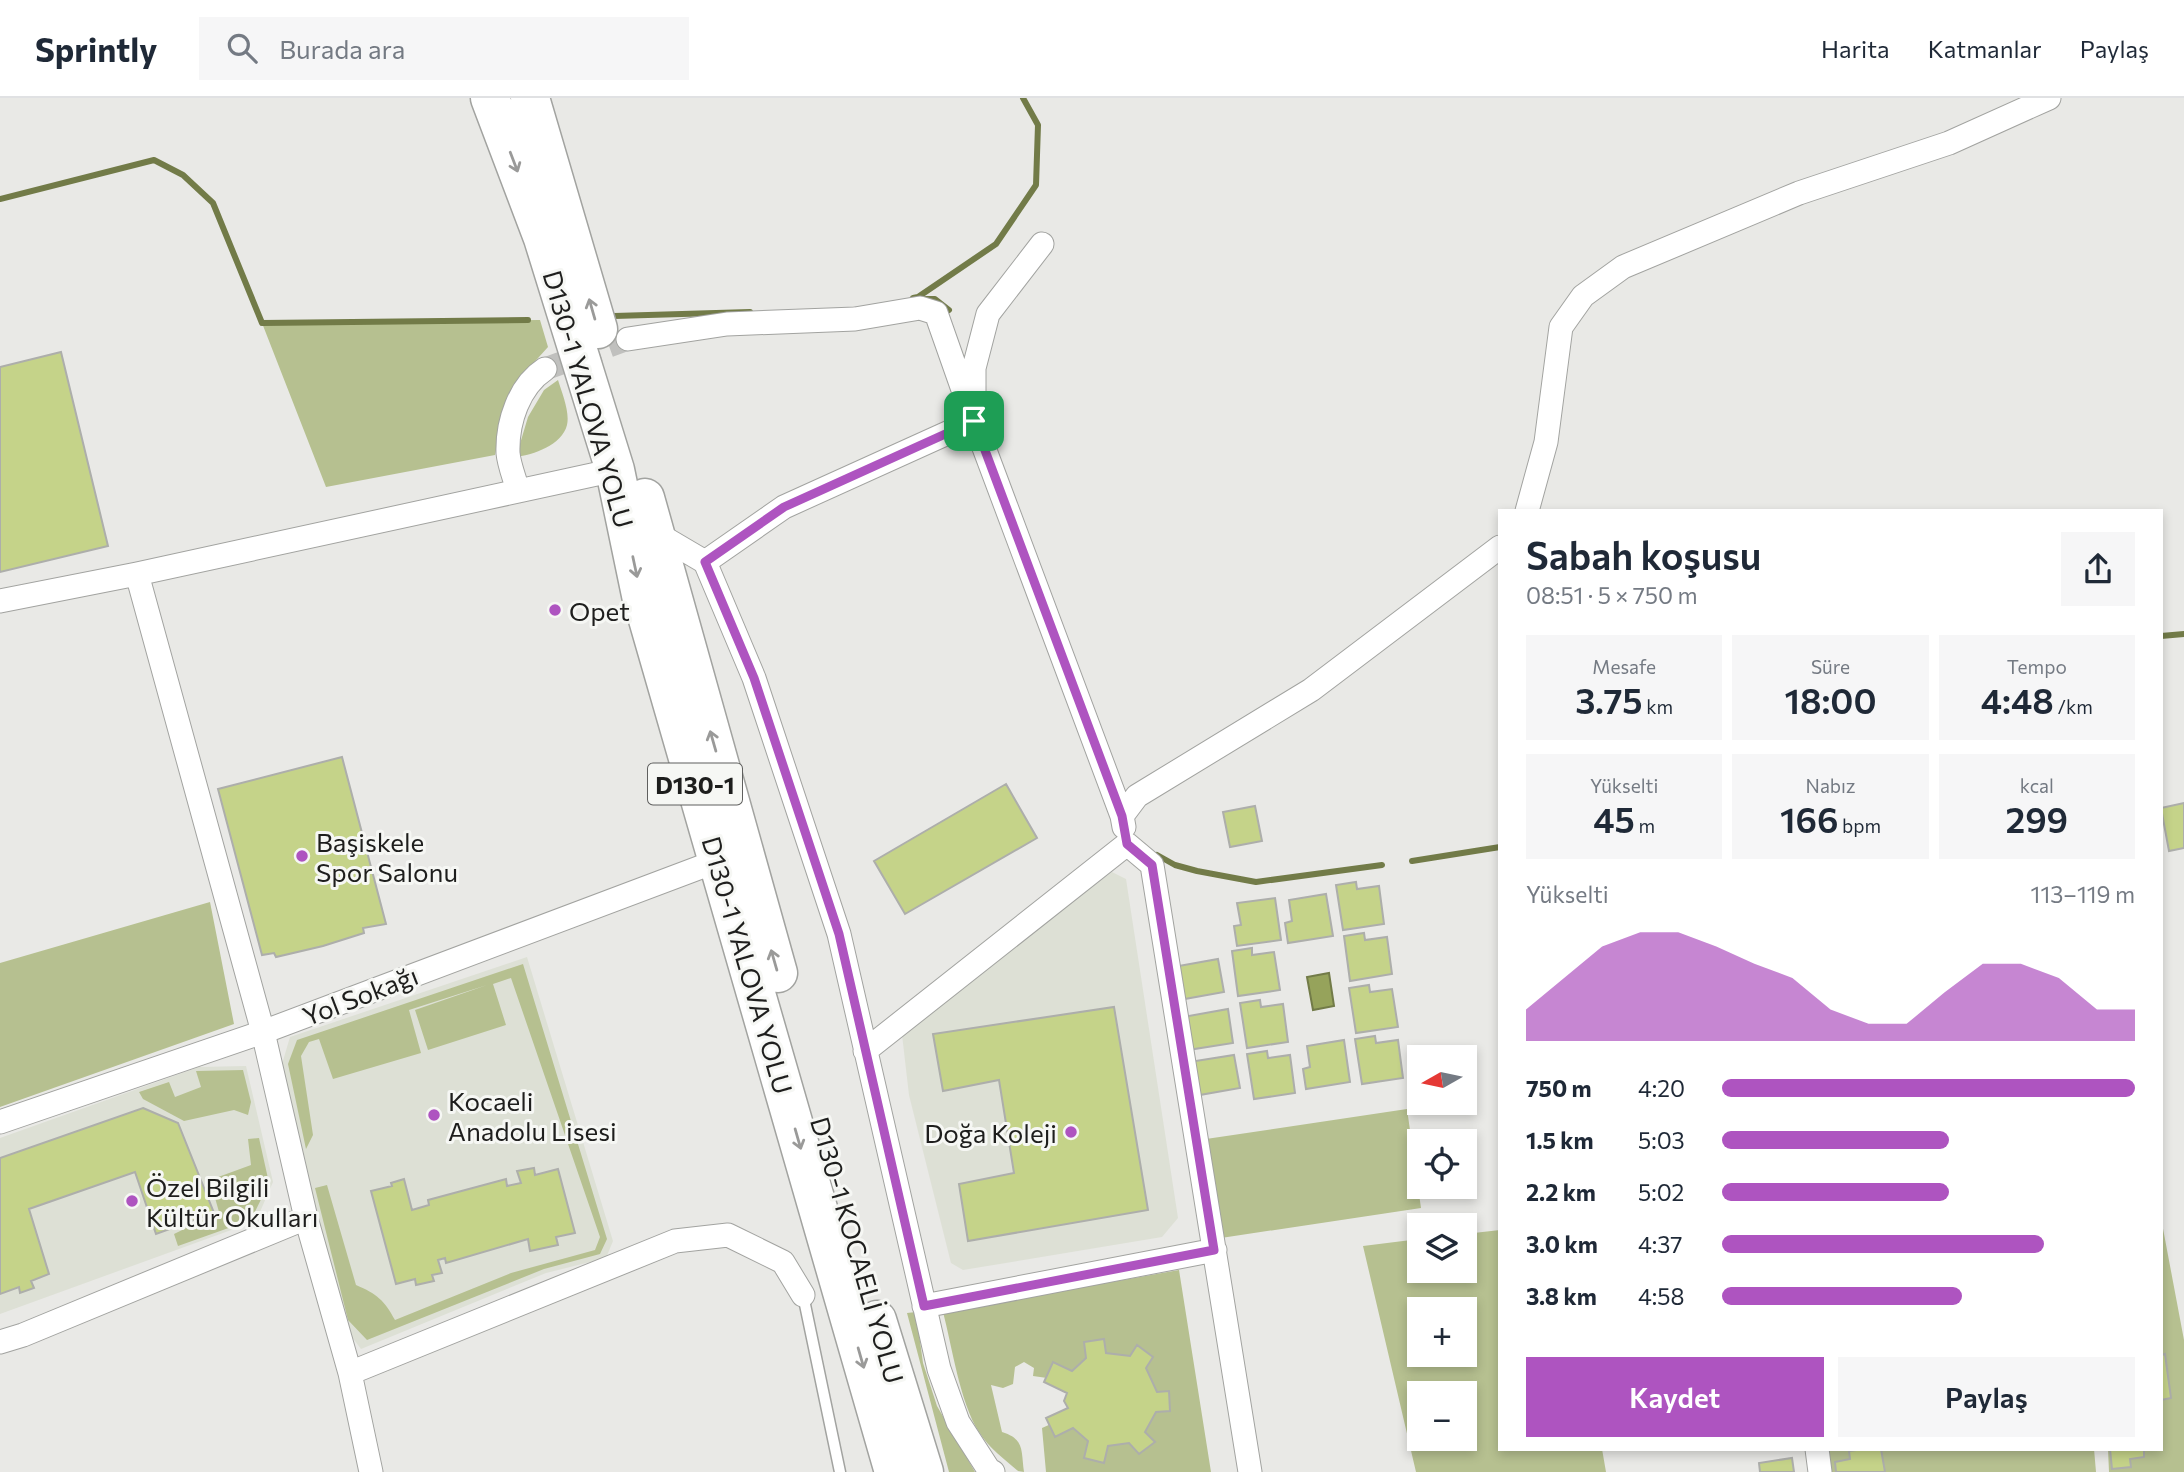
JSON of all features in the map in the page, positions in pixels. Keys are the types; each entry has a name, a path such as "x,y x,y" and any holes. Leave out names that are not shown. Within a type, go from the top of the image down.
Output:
{"highway":[{"name":"D130-1 YALOVA YOLU","path":"490,98 542,238 615,470 641,594 894,1472"},
{"name":"D130-1 KOCAELİ YOLU","path":"530,98 860,1265 924,1472"}],"street":[{"path":"1528,509 1546,442 1561,327 1583,296 1623,267 1799,193 1949,143 2049,98"},
{"path":"974,421 974,368 988,314 1042,244"},
{"path":"628,338 727,324 855,319 920,308 936,313 1122,816 1127,844 1152,865 1250,1472"},
{"path":"518,491 508,455 513,412 537,374 545,369"},
{"path":"705,562 784,507 974,421"},
{"path":"0,601 137,574 615,470"},
{"path":"654,532 705,562 754,678 839,934 939,1369 957,1422 993,1472"},
{"path":"1122,816 1137,796 1311,690 1498,549"},
{"path":"137,574 263,1032 306,1218 350,1373 371,1472"},
{"path":"865,1051 1127,844"},
{"name":"Yol Sokağı","path":"0,1122 263,1032 718,860"},
{"path":"0,1342 23,1335 306,1218"},
{"path":"350,1373 675,1241 728,1235 783,1262 803,1295"},
{"path":"924,1306 1214,1250"},
{"path":"1817,1451 1820,1472"}],"lane":[{"path":"803,1295 840,1472"}],"shaded area":[{"path":"540,320 548,347 520,378 504,412 495,455 326,487 262,323"},
{"path":"558,380 567,414 564,432 546,448 516,457 528,417 544,390"},
{"path":"1112,872 1126,879 1178,1218 1162,1237 963,1270 951,1263 909,1095 901,1026"},
{"path":"210,902 234,1024 0,1107 0,963"},
{"name":"Kocaeli Anadolu Lisesi","path":"527,957 613,1241 606,1258 546,1273 361,1349 342,1324 282,1064 290,1037"},
{"path":"523,964 607,1239 600,1254 544,1269 367,1340 348,1320 315,1188 327,1185 356,1285 379,1298 395,1320 511,1273 595,1250 600,1237 511,978 493,984 506,1025 428,1050 415,1010 487,985 409,1010 421,1053 333,1079 319,1039 309,1042 301,1056 313,1135 306,1149 288,1064 297,1040"},
{"path":"1329,973 1334,1006 1313,1010 1307,977"},
{"name":"Özel Bilgili Kültür Okulları","path":"246,1066 273,1182 256,1221 0,1314 0,1138 199,1067"},
{"path":"243,1070 251,1102 248,1115 234,1110 184,1121 143,1099 139,1092 169,1082 175,1097 201,1087 196,1071"},
{"path":"1407,1109 1410,1129 1407,1129 1407,1199 1420,1199 1421,1208 1221,1238 1206,1139"},
{"path":"259,1138 269,1183 251,1220 178,1246 174,1234 219,1212 210,1180 251,1165 248,1139"},
{"path":"2163,1229 2184,1340 2184,1472 2109,1472 2108,1451 2163,1451"},
{"path":"1498,1230 1498,1451 1602,1451 1606,1472 1416,1472 1411,1451 1477,1451 1477,1381 1407,1381 1407,1434 1363,1246 1407,1240 1407,1283 1477,1283 1477,1233"},
{"path":"1179,1270 1211,1472 1046,1472 1042,1428 1080,1411 1061,1380 1033,1376 1034,1368 1024,1362 1015,1367 1013,1384 1003,1388 991,1385 1002,1432 1018,1442 1024,1472 1018,1471 987,1443 972,1420 967,1406 943,1312"},
{"path":"916,1312 923,1363 937,1406 975,1472 949,1472 907,1313"},
{"path":"1828,1451 2094,1451 2096,1472 1831,1472"}],"building":[{"path":"61,352 108,546 0,572 0,367"},
{"name":"Başiskele Spor Salonu","path":"342,757 386,924 363,928 364,933 323,946 276,957 274,953 262,955 218,789"},
{"path":"1006,784 1037,838 905,914 874,861"},
{"path":"2184,803 2184,848 2169,851 2163,808"},
{"path":"1255,806 1262,841 1230,847 1223,812"},
{"path":"1356,882 1357,889 1379,886 1384,924 1343,930 1336,885"},
{"path":"1326,894 1333,936 1288,943 1285,923 1292,921 1289,900"},
{"path":"1275,898 1281,940 1237,946 1234,926 1241,925 1237,903"},
{"path":"1364,933 1365,940 1387,937 1392,974 1350,981 1344,936"},
{"path":"1252,948 1252,955 1274,952 1280,990 1238,996 1232,951"},
{"path":"1218,959 1224,992 1179,1000 1173,967"},
{"path":"1369,985 1370,992 1392,989 1398,1027 1356,1033 1349,988"},
{"path":"1260,1000 1261,1007 1283,1004 1288,1042 1247,1048 1240,1003"},
{"name":"Doğa Koleji","path":"1114,1007 1148,1210 968,1241 959,1184 1014,1173 999,1080 943,1091 933,1034"},
{"path":"1228,1009 1233,1043 1188,1050 1183,1017"},
{"path":"1375,1036 1376,1043 1398,1040 1403,1078 1362,1084 1355,1039"},
{"path":"1344,1040 1350,1082 1306,1089 1303,1069 1310,1067 1307,1046"},
{"path":"1267,1051 1268,1058 1290,1055 1295,1093 1254,1099 1247,1054"},
{"path":"1234,1055 1240,1088 1194,1096 1189,1062"},
{"name":"Özel Bilgili Kültür Okulları","path":"143,1108 178,1123 214,1213 156,1234 135,1172 29,1209 49,1274 31,1281 34,1288 20,1293 19,1287 0,1294 0,1158"},
{"name":"Kocaeli Anadolu Lisesi","path":"534,1168 535,1175 558,1169 575,1233 556,1237 558,1245 530,1251 528,1239 446,1263 445,1258 438,1260 442,1273 432,1275 434,1281 416,1285 415,1279 396,1284 371,1191 392,1186 391,1183 404,1179 412,1210 429,1205 428,1200 506,1179 507,1186 521,1183 517,1171"},
{"path":"1104,1339 1106,1353 1130,1356 1137,1345 1153,1357 1146,1368 1157,1392 1169,1391 1170,1411 1156,1412 1145,1432 1155,1442 1139,1454 1129,1443 1108,1446 1104,1463 1084,1458 1088,1441 1073,1428 1055,1437 1046,1418 1068,1408 1064,1401 1067,1393 1044,1382 1053,1362 1072,1371 1086,1358 1084,1342"},
{"path":"2163,1354 2171,1398 2163,1400"},
{"path":"1849,1451 1881,1451 1885,1472 1836,1472 1835,1462 1850,1459"},
{"path":"2110,1451 2144,1451 2144,1457 2130,1459 2131,1467 2112,1469"},
{"path":"1792,1458 1794,1472 1760,1472 1759,1463"}],"waterway":[{"path":"913,298 996,244 1036,185 1038,125 1023,98"},
{"path":"0,199 154,160 183,175 213,203 262,323 528,320"},
{"path":"923,299 935,299 949,310"},
{"path":"614,316 750,312"},
{"path":"2163,636 2184,634"},
{"path":"1412,861 1498,847"},
{"path":"1157,855 1175,865 1256,882 1382,865"}],"tunnel":[{"path":"545,369 628,339"}],"place":[{"name":"Opet","path":"555,610"},
{"name":"Başiskele Spor Salonu","path":"302,856"},
{"name":"Kocaeli Anadolu Lisesi","path":"434,1115"},
{"name":"Doğa Koleji","path":"1071,1132"},
{"name":"Özel Bilgili Kültür Okulları","path":"132,1201"}],"route":[{"path":"974,421 1122,816 1127,844 1152,865 1214,1250 924,1306 839,934 754,678 705,562 784,507 974,421"}]}
